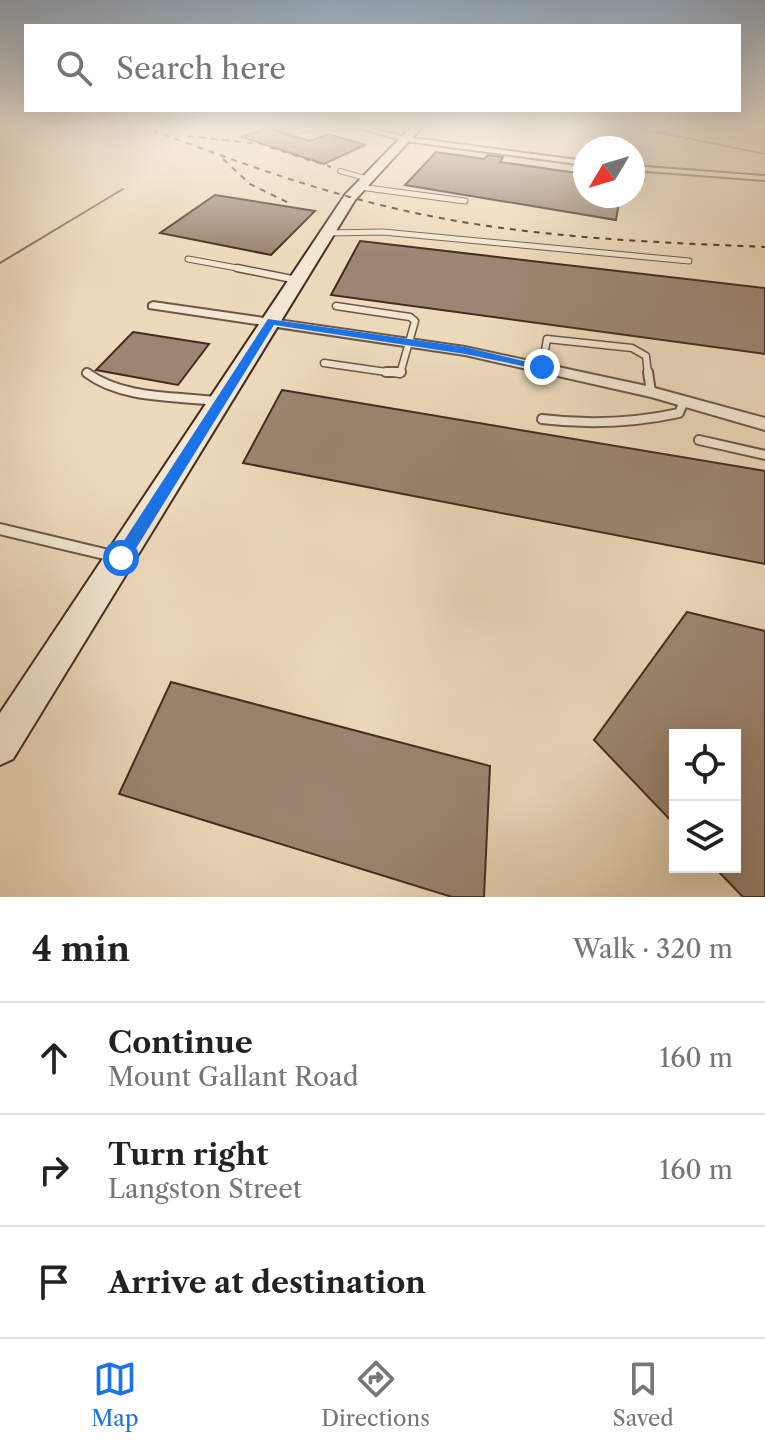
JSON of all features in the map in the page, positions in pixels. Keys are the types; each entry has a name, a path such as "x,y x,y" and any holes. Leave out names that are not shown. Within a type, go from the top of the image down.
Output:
{"street":[{"path":"0,746 297,280 358,188 377,168"},
{"path":"645,169 765,178"},
{"path":"153,306 411,342 542,367 651,392 765,424"}],"lane":[{"path":"340,171 358,188 465,201"},
{"path":"328,233 383,232 689,261"},
{"path":"188,259 297,280"},
{"path":"324,363 400,374 411,342 415,321 410,317 336,306"},
{"path":"542,367 543,346 547,339 632,348 646,356 651,392"},
{"path":"87,373 93,380 117,387 221,402"},
{"path":"542,419 586,425 658,418 679,413 684,401"},
{"path":"699,440 765,455"},
{"path":"0,529 121,558"}],"building":[{"path":"421,168 542,168 573,172 573,208 618,208 616,220 405,185"},
{"path":"215,195 315,211 271,255 160,233"},
{"path":"360,241 765,288 765,354 331,295"},
{"path":"133,332 209,344 178,385 96,370"},
{"path":"282,390 765,471 765,564 243,463"},
{"path":"687,612 765,631 765,897 743,897 720,873 741,873 741,729 669,729 669,819 594,740"},
{"path":"171,682 490,766 484,897 452,897 119,794"}],"waterway":[{"path":"0,263 123,189"}],"railway":[{"path":"233,168 250,184 289,203"},
{"path":"258,168 368,202 491,226 582,237 765,247"}],"route":[{"path":"121,558 272,322 465,351 542,367"}]}
